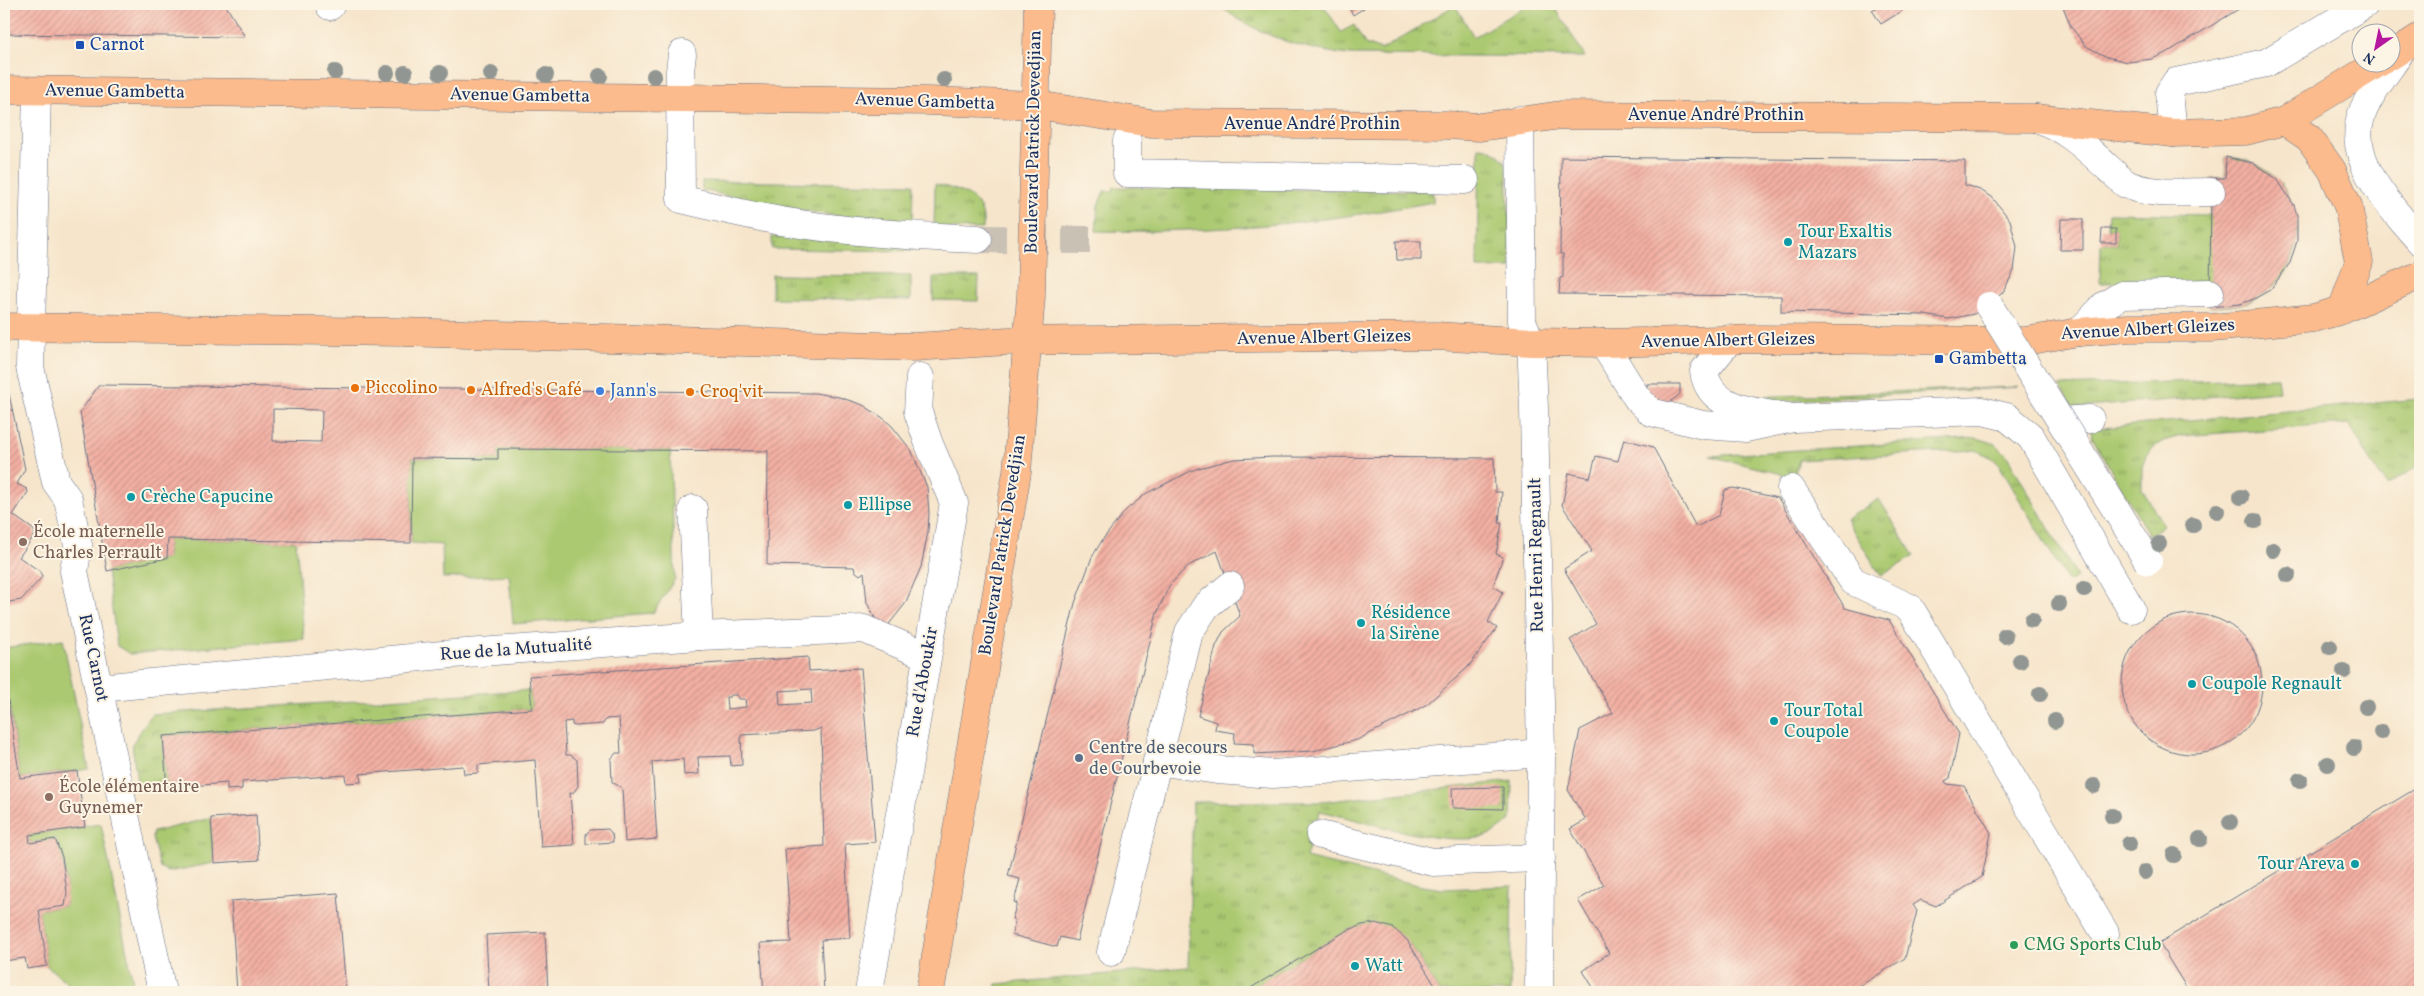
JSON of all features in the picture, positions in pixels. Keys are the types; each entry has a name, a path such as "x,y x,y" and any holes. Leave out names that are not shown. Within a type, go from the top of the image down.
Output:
{"main road":[{"name":"Boulevard Patrick Devedjian","path":"930,992 1017,472 1030,296 1037,105 1038,4"},
{"name":"Avenue André Prothin","path":"1037,105 1151,123 1480,127 1561,115 1680,114 2035,118 2173,133 2246,131 2284,121 2364,72"},
{"name":"Avenue Gambetta","path":"4,90 681,98 1037,105"},
{"path":"2284,121 2309,138 2332,170 2348,206 2359,262 2342,310"},
{"name":"Avenue Albert Gleizes","path":"1027,341 1436,336 1531,342 1603,343 1730,340 2025,341 2079,332 2129,328 2212,328 2314,318 2342,310 2420,275"},
{"path":"17,327 400,332 914,347 1008,340 1027,341"}],"street":[{"path":"2173,133 2169,93 2176,82 2266,63 2365,4"},
{"path":"2405,47 2373,93 2360,119 2358,144 2381,194 2420,241"},
{"path":"682,54 681,199 736,213 792,223 912,236 978,239"},
{"name":"Rue Carnot","path":"37,91 17,327 30,367 56,482 68,499 78,544 74,571 162,992"},
{"path":"2035,118 2048,121 2066,133 2126,184 2135,188 2150,192 2211,192"},
{"name":"Rue Henri Regnault","path":"1520,120 1522,321 1531,342 1540,754 1539,992"},
{"path":"1127,141 1127,173 1465,180"},
{"path":"2079,332 2105,305 2122,295 2210,293"},
{"path":"1989,306 2148,560"},
{"path":"1730,340 1704,371 1705,382 1719,398 1730,406 1793,418"},
{"path":"1603,343 1637,398 1651,412 1703,425 1746,428 1793,418 1982,411 2007,417 2031,437 2130,609"},
{"name":"Rue d'Aboukir","path":"869,992 954,503 918,412 920,377"},
{"path":"2061,422 2090,419"},
{"path":"1791,489 1853,581 1910,608 2105,933"},
{"path":"693,509 699,636"},
{"path":"1111,952 1189,632 1206,606 1230,586"},
{"name":"Rue de la Mutualité","path":"99,688 453,654 699,636 864,629 927,656"},
{"path":"1157,761 1217,770 1274,774 1540,754"},
{"path":"1320,835 1434,862 1541,858"}],"green space":[{"path":"1217,4 1323,4 1341,32 1354,25 1365,44 1381,50 1455,5 1474,37 1529,4 1553,4 1585,57 1349,55 1313,49 1279,39 1247,24"},
{"path":"1479,147 1495,152 1507,165 1511,268 1477,268"},
{"path":"2226,157 2252,163 2273,176 2288,194 2296,216 2297,240 2291,263 2277,283 2255,299 2244,303 2232,306 2210,307 2210,283 2100,283 2101,243 2116,243 2116,229 2108,229 2109,213 2211,215 2211,178 2225,178"},
{"path":"702,181 913,184 912,226 833,215 728,196 702,190"},
{"path":"935,184 954,189 976,202 981,209 983,229 934,228"},
{"path":"1114,187 1433,191 1433,202 1349,216 1265,225 1181,230 1096,231 1098,205 1104,191 1113,191"},
{"path":"772,237 912,245 912,251 772,249"},
{"path":"772,275 911,276 911,300 772,298"},
{"path":"933,277 979,277 978,301 933,300"},
{"path":"2277,378 2279,391 2074,408 2059,386"},
{"path":"2018,387 1753,403 1752,397"},
{"path":"2420,399 2420,465 2386,486 2349,424 2181,436 2163,441 2146,456 2142,468 2142,489 2164,526 2149,535 2092,437 2091,429"},
{"path":"1977,438 1996,444 2006,454 2077,577 2068,582 1998,463 1991,457 1975,450 1799,460 1794,477 1710,456"},
{"path":"498,449 670,450 675,579 653,613 513,624 509,575 443,578 442,545 411,543 412,458 498,459"},
{"path":"1879,499 1914,556 1881,576 1846,519"},
{"path":"168,539 296,541 304,639 130,654 117,646 107,571 167,558"},
{"path":"63,639 89,769 20,778 4,669 4,648"},
{"path":"530,690 532,709 163,736 167,788 138,790 132,744 152,714"},
{"path":"1512,781 1511,820 1500,829 1487,835 1478,838 1460,839 1419,835 1320,811 1306,858 1422,886 1443,889 1512,886 1510,992 1439,992 1414,949 1404,938 1393,930 1380,925 1365,925 1346,931 1244,992 994,992 996,984 1188,967 1193,802 1322,802"},
{"path":"211,818 214,863 168,872 160,867 152,838 153,832"},
{"path":"101,824 135,992 78,992 47,966 39,910 65,906 65,872 55,839 30,843 29,835"}],"building":[{"path":"4,4 225,4 245,37 4,34"},
{"path":"1347,4 1362,4 1364,8 1353,15"},
{"path":"1883,4 1897,4 1902,11 1881,24 1872,10"},
{"path":"2062,4 2247,4 2168,52 2152,59 2128,62 2107,57 2086,46 2071,27"},
{"name":"Tour Exaltis Mazars","path":"1561,157 1965,161 1965,185 1980,190 1992,197 2010,220 2017,247 2014,271 2003,292 1989,306 1974,314 1949,319 1924,315 1781,312 1781,296 1559,294 1560,278 1563,277 1563,254 1560,254"},
{"path":"2226,157 2253,163 2277,179 2294,205 2297,215 2297,241 2290,263 2270,290 2240,304 2210,307 2211,178 2225,178"},
{"path":"2061,219 2083,219 2083,250 2060,250"},
{"path":"2102,229 2116,229 2116,243 2101,243"},
{"path":"1396,241 1421,241 1421,260 1397,260"},
{"path":"1647,384 1680,384 1680,394 1670,402 1657,402 1647,393"},
{"path":"99,385 815,393 839,397 863,405 892,426 911,450 927,487 928,532 921,567 905,604 886,628 875,618 867,603 864,572 860,575 855,571 854,567 767,565 768,451 498,449 498,459 412,458 411,543 168,539 167,558 107,571 80,412","holes":["273,409 322,410 321,442 273,441"]},
{"path":"4,389 9,394 25,469 17,484 27,489 28,492 13,515 34,530 35,535 19,557 41,572 42,577 21,600 4,603"},
{"name":"Tour Total Coupole","path":"1624,439 1653,447 1696,527 1719,515 1725,490 1733,488 1778,498 1845,608 1889,620 1959,734 1950,778 1945,781 1947,784 1964,786 1991,833 1982,877 1936,906 1921,900 1913,905 1917,911 1905,958 1850,992 1596,992 1583,971 1609,953 1578,900 1604,885 1570,829 1586,820 1568,790 1580,730 1613,713 1570,640 1596,624 1564,569 1592,551 1562,505 1569,473 1590,478 1596,456 1618,461"},
{"name":"Centre de secours de Courbevoie","path":"1273,457 1494,458 1495,492 1502,492 1499,523 1502,523 1496,554 1503,557 1493,586 1503,592 1488,622 1497,628 1468,667 1427,704 1413,712 1357,740 1313,751 1254,754 1254,744 1234,743 1235,733 1215,730 1216,722 1198,716 1216,646 1223,632 1240,616 1217,551 1188,566 1169,586 1157,613 1077,941 1060,937 1057,947 1012,935 1015,920 1012,919 1017,903 1014,902 1020,879 1008,876 1075,603 1092,557 1103,539 1126,510 1147,493 1195,469 1234,459"},
{"name":"Coupole Regnault","path":"2192,614 2206,615 2219,619 2242,634 2257,657 2261,670 2261,698 2257,711 2242,734 2219,749 2206,753 2192,754 2178,753 2165,749 2142,734 2127,711 2123,698 2122,684 2123,670 2127,657 2142,634 2165,619 2178,615"},
{"path":"808,657 809,671 861,668 875,842 845,844 850,938 821,940 824,992 764,992 760,943 791,942 785,849 824,846 821,728 814,731 741,735 742,765 731,766 730,756 698,757 699,774 684,775 683,759 652,762 657,839 625,842 622,788 612,782 611,759 616,753 621,753 619,718 606,719 603,724 575,726 572,725 572,721 564,722 566,755 571,755 577,760 578,786 573,793 570,793 574,845 541,847 535,760 478,765 478,773 464,774 463,766 360,774 361,782 346,783 345,775 242,782 242,789 227,790 227,783 167,788 163,736 532,709 529,676","holes":["811,689 812,703 780,705 779,691","737,695 738,699 745,699 746,707 727,709 726,697"]},
{"path":"4,676 20,778 77,771 85,827 29,835 30,843 55,839 62,857 67,892 65,906 39,910 47,966 27,969 25,958 4,961"},
{"name":"Tour Areva","path":"2420,786 2420,992 2189,992 2159,943"},
{"path":"1503,787 1503,809 1453,808 1452,788"},
{"path":"256,815 259,860 214,863 211,818"},
{"path":"608,829 612,834 613,842 586,844 586,834 590,830"},
{"path":"338,893 346,992 237,992 231,901"},
{"name":"Watt","path":"1376,923 1393,928 1407,940 1439,992 1244,992 1346,931 1362,925"},
{"path":"545,932 548,992 489,992 486,935"}],"tunnel":[{"path":"978,239 1098,240"}],"place":[{"name":"Carnot","path":"80,45"},
{"name":"Tour Exaltis Mazars","path":"1788,242"},
{"name":"Gambetta","path":"1939,359"},
{"name":"Piccolino","path":"355,388"},
{"name":"Alfred's Café","path":"471,390"},
{"name":"Jann's","path":"600,391"},
{"name":"Croq'vit","path":"690,392"},
{"name":"Crèche Capucine","path":"131,497"},
{"name":"Ellipse","path":"848,505"},
{"name":"École maternelle Charles Perrault","path":"23,542"},
{"name":"Résidence la Sirène","path":"1361,623"},
{"name":"Coupole Regnault","path":"2192,684"},
{"name":"Tour Total Coupole","path":"1774,721"},
{"name":"Centre de secours de Courbevoie","path":"1079,758"},
{"name":"École élémentaire Guynemer","path":"49,797"},
{"name":"Tour Areva","path":"2355,864"},
{"name":"CMG Sports Club","path":"2014,945"},
{"name":"Watt","path":"1355,966"}]}
